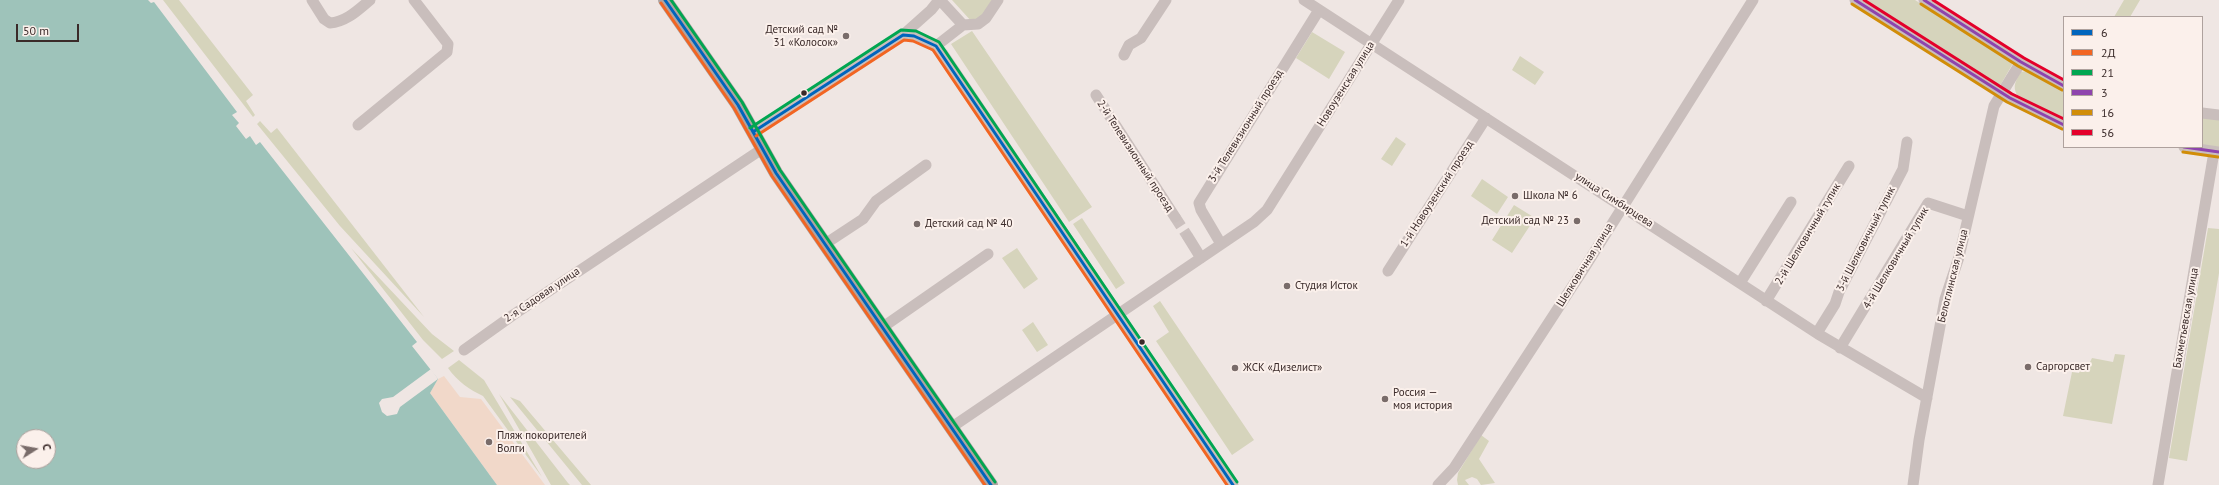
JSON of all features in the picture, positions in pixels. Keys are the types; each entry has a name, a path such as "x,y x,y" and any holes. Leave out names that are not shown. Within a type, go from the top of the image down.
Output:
{"main road":[{"path":"665,0 738,105 762,149 825,244 991,485"}],"street":[{"path":"312,0 324,19 330,23 343,20 356,12 370,0"},
{"path":"358,125 447,52 448,44 414,0"},
{"path":"752,132 903,34 931,10 940,0 963,25"},
{"path":"936,46 963,25 978,24 986,18 998,0"},
{"path":"1124,55 1130,45 1142,38 1166,0"},
{"name":"улица Симбирцева","path":"1304,0 1623,206 1766,301 1840,348 1927,398"},
{"name":"Новоузенская улица","path":"952,427 1254,222 1267,210 1399,0"},
{"name":"Шелковичная улица","path":"1438,485 1450,481 1753,0"},
{"path":"1855,0 2030,110 2063,125"},
{"path":"1924,0 2021,62 2063,85"},
{"name":"3-й Телевизионный проезд","path":"1221,244 1201,210 1199,203 1319,10"},
{"path":"903,34 914,36 936,46 1233,485"},
{"name":"Белоглинская улица","path":"1913,485 1945,299 1958,257 1994,106 2021,62"},
{"name":"2-й Телевизионный проезд","path":"1096,95 1175,217"},
{"path":"2203,113 2219,116"},
{"name":"1-й Новоузенский проезд","path":"1388,271 1486,118"},
{"name":"3-й Шелковичный тупик","path":"1817,333 1835,304 1839,292 1903,169 1907,142"},
{"path":"2191,148 2217,152"},
{"name":"2-я Садовая улица","path":"464,350 762,149"},
{"name":"Бахметьевская улица","path":"2158,485 2217,152"},
{"path":"825,244 863,219 876,201 926,165"},
{"name":"2-й Шелковичный тупик","path":"1766,301 1849,166"},
{"path":"1740,283 1791,202"},
{"name":"4-й Шелковичный тупик","path":"1840,348 1928,203 1968,216"},
{"path":"1188,237 1201,258"},
{"path":"883,327 988,254"}],"shaded area":[{"path":"163,0 179,0 253,95 246,101 255,115 253,117"},
{"path":"952,0 992,0 982,16 972,22"},
{"path":"1864,0 1915,0 2011,61 2012,65 2001,84 1997,84"},
{"path":"2124,0 2140,0 2131,16 2115,16"},
{"path":"972,31 1092,207 1069,222 951,44"},
{"path":"1312,32 1345,52 1329,79 1296,58"},
{"path":"1520,56 1544,72 1535,85 1512,70"},
{"path":"2026,71 2063,90 2063,120 2017,95 2015,89 2016,80 2021,72"},
{"path":"2203,117 2219,120 2219,147 2203,145"},
{"path":"260,121 271,133 277,128 424,317 340,226 257,124"},
{"path":"1396,137 1406,144 1392,166 1381,159"},
{"path":"1482,179 1508,197 1497,214 1471,196"},
{"path":"1514,205 1535,218 1512,253 1492,240"},
{"path":"1082,218 1125,283 1116,289 1073,224"},
{"path":"2208,228 2219,229 2219,273 2187,461 2169,458"},
{"path":"351,248 432,334 454,351 442,359 423,340"},
{"path":"1017,248 1038,279 1024,289 1002,258"},
{"path":"1160,301 1254,440 1232,455 1156,341 1169,332 1153,306"},
{"path":"1033,322 1048,345 1037,352 1022,330"},
{"path":"2115,354 2125,355 2112,424 2063,416 2072,372 2079,373 2081,367 2087,368 2092,358 2113,362"},
{"path":"459,360 484,380 542,477 483,396 464,385 448,368"},
{"path":"499,394 568,483 570,485 551,485"},
{"path":"510,397 520,401 591,485 582,485"},
{"path":"1481,435 1489,441 1479,459 1495,483 1481,485 1477,479 1472,477 1465,480 1469,485 1458,485 1458,473"}],"sand":[{"name":"Пляж покорителей Волги","path":"444,376 460,397 481,399 545,485 497,485 430,393 438,379"}],"water":[{"path":"0,0 148,0 151,3 154,2 237,112 232,115 239,123 236,126 246,139 250,136 256,145 260,142 417,342 412,346 438,379 430,393 497,485 0,485"}],"pier":[{"path":"431,369 438,379 400,407 397,414 387,416 382,412 379,403 382,399 393,397"}],"tunnel":[{"path":"1175,217 1188,237"}],"transit line":[{"name":"6","path":"665,0 738,105 776,173 991,485"},
{"name":"21","path":"671,0 742,102 780,170 995,482"},
{"name":"3","path":"1855,0 2010,98 2063,124"},
{"name":"56","path":"1864,0 2012,94 2063,119"},
{"name":"3","path":"1924,0 2021,62 2063,85"},
{"name":"56","path":"1933,0 2024,58 2063,79"},
{"name":"2Д","path":"661,3 734,108 772,176 985,485"},
{"name":"16","path":"1852,4 2007,102 2062,129"},
{"name":"16","path":"1921,4 2018,66 2062,90"},
{"name":"21","path":"750,128 901,30 916,31 939,42 1237,482"},
{"name":"6","path":"753,132 903,35 914,36 936,46 1233,485"},
{"name":"2Д","path":"756,136 904,40 913,41 933,50 1227,485"},
{"name":"3","path":"2191,148 2219,152"},
{"name":"16","path":"2183,152 2218,157"}],"place":[{"name":"Детский сад № 31 «Колосок»","path":"846,36"},
{"name":"Школа № 6","path":"1515,196"},
{"name":"Детский сад № 23","path":"1577,221"},
{"name":"Детский сад № 40","path":"917,224"},
{"name":"Студия Исток","path":"1287,286"},
{"name":"Саргорсвет","path":"2028,367"},
{"name":"ЖСК «Дизелист»","path":"1235,368"},
{"name":"Россия — моя история","path":"1385,399"},
{"name":"Пляж покорителей Волги","path":"489,442"}]}
